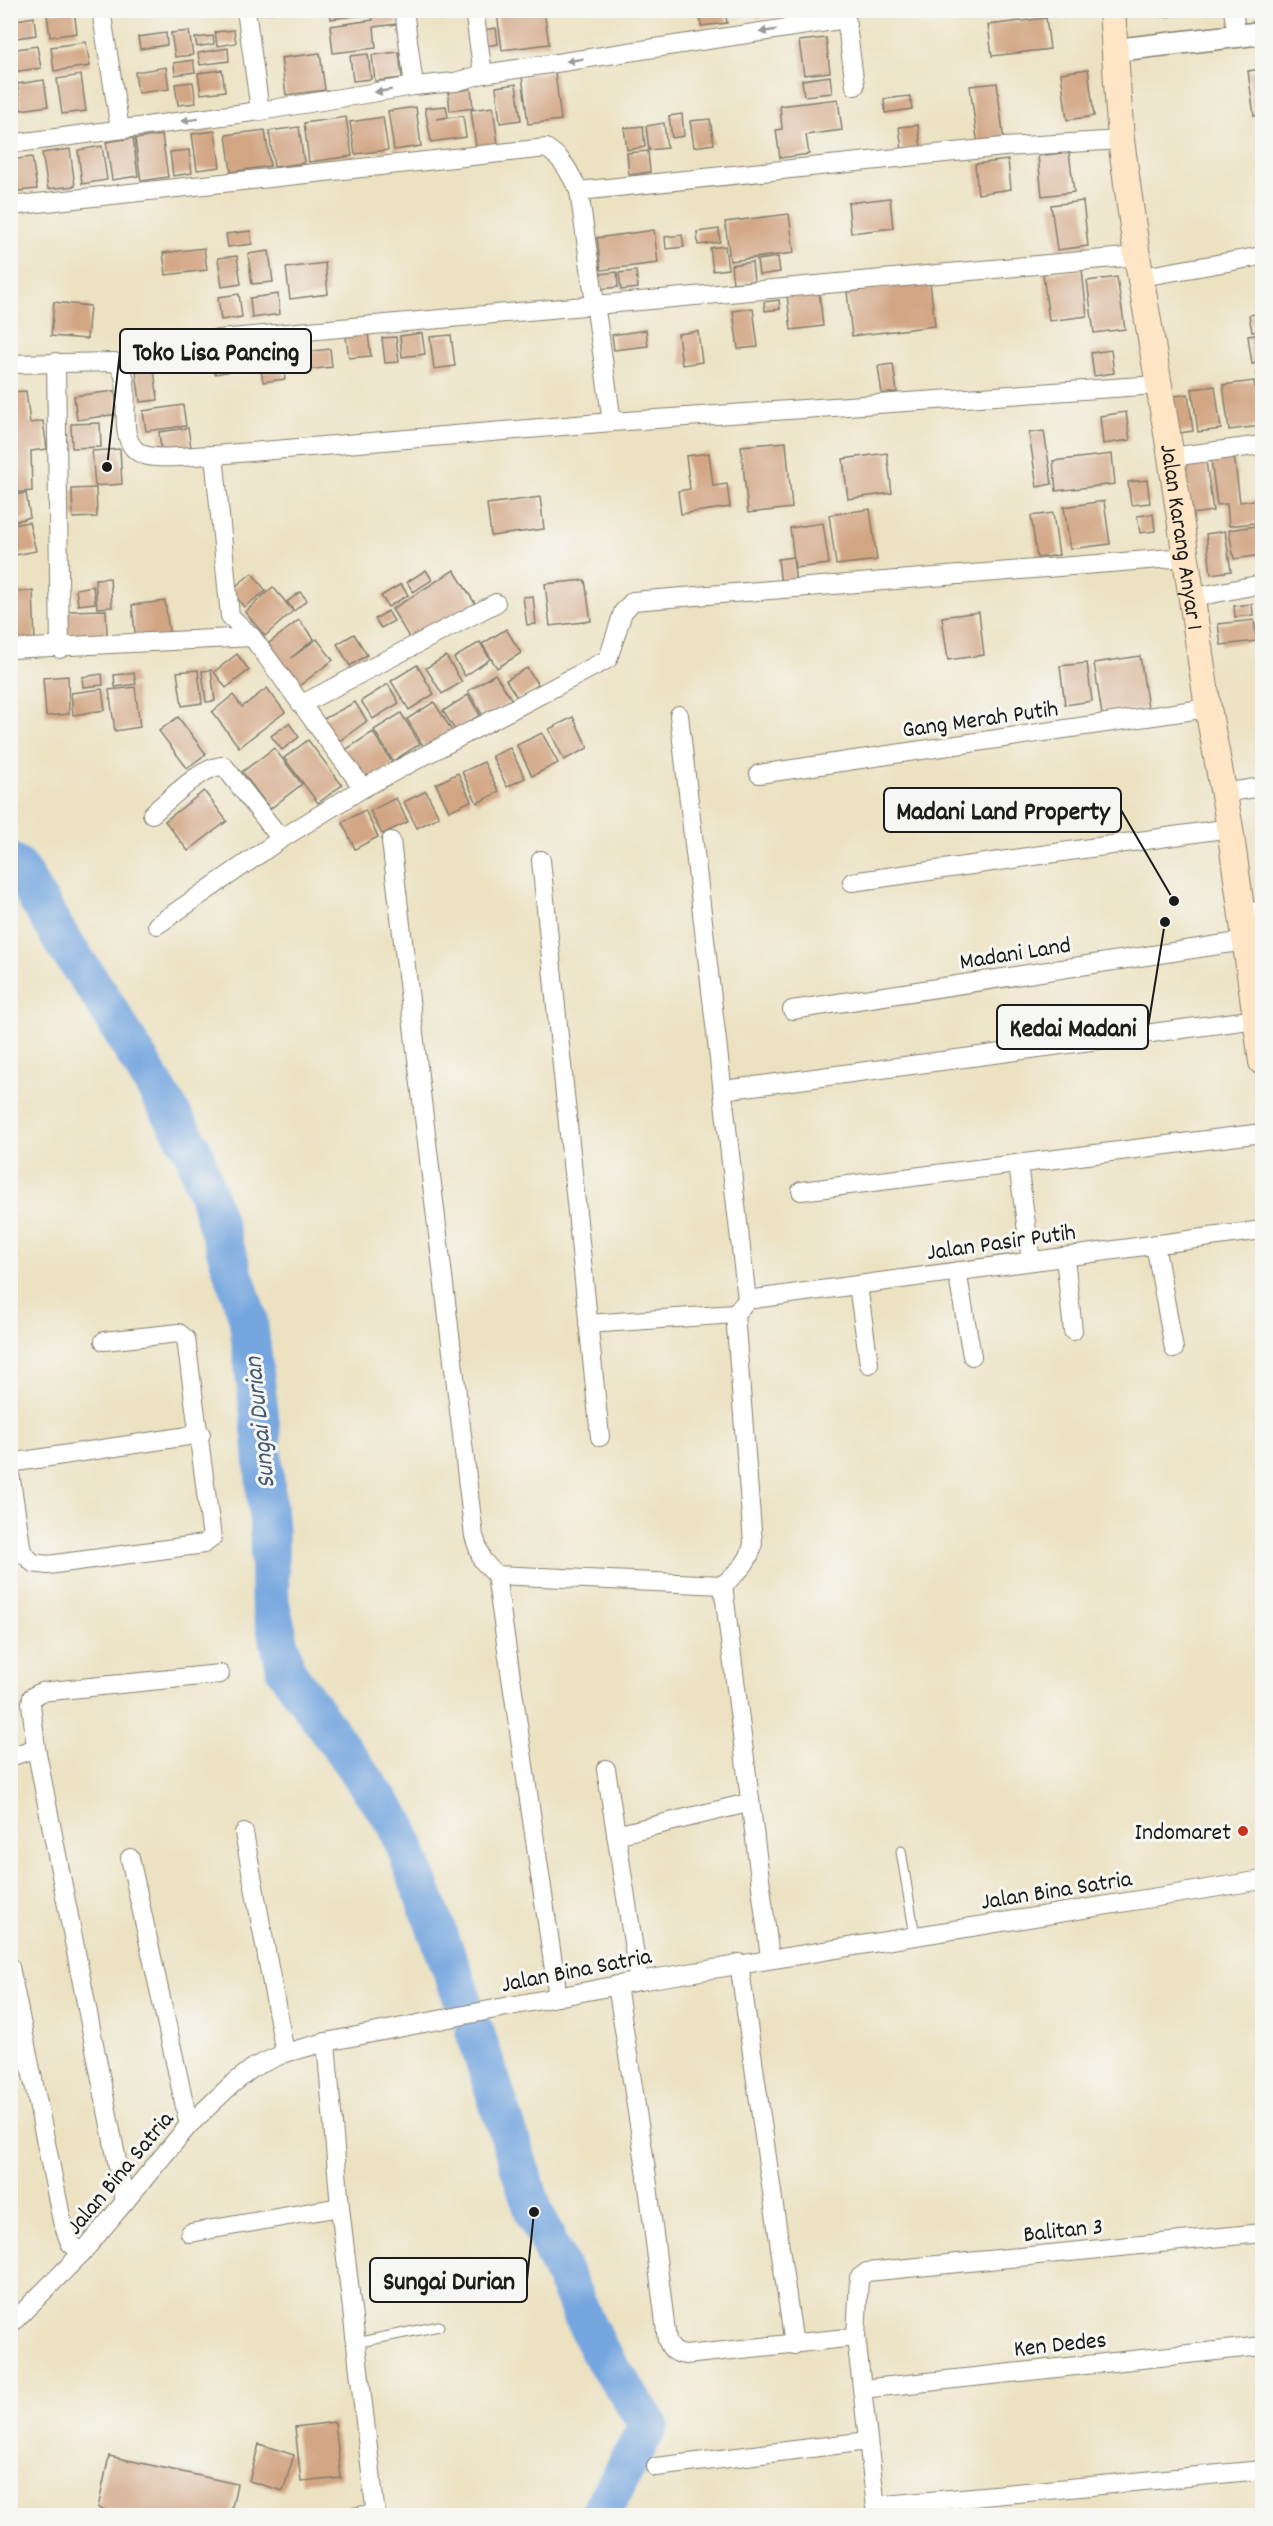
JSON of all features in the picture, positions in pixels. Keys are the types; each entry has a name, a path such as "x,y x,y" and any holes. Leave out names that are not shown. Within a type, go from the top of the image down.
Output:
{"main road":[{"name":"Jalan Karang Anyar 1","path":"1112,10 1121,140 1156,385 1171,457 1208,708 1223,793 1252,912 1245,940 1263,1062"}],"street":[{"path":"101,10 120,129"},
{"path":"246,10 260,111"},
{"path":"404,10 414,86"},
{"path":"474,10 483,74"},
{"path":"1233,10 1237,37"},
{"path":"10,144 260,111 414,86 454,82 483,74 846,15 855,86"},
{"path":"1116,50 1263,33"},
{"path":"579,190 1003,147 1121,140"},
{"path":"10,206 546,148 559,156 566,164 579,190 612,422"},
{"path":"175,343 596,303 1263,256"},
{"path":"57,362 60,649"},
{"path":"10,364 115,362 121,366 123,372 127,436 135,449 150,456 214,455 612,422 1156,385"},
{"path":"1171,457 1263,445"},
{"path":"214,455 228,609 234,621 252,637 363,788"},
{"path":"157,926 281,839 363,788 608,659 623,612 633,601 1185,557"},
{"path":"1191,598 1263,584"},
{"path":"302,704 496,603"},
{"path":"10,649 60,649 252,637"},
{"name":"Gang Merah Putih","path":"759,774 1208,708"},
{"path":"496,1575 723,1585 751,1555 753,1543 741,1307 724,1090 679,715"},
{"path":"152,814 205,770 217,765 224,766 281,839"},
{"path":"1223,793 1263,787"},
{"path":"852,882 1230,828"},
{"path":"391,841 474,1536 482,1560 496,1575 558,1997"},
{"path":"541,860 600,1437"},
{"name":"Madani Land","path":"792,1010 1245,940"},
{"path":"724,1090 1257,1019"},
{"path":"801,1191 1263,1133"},
{"path":"1017,1164 1031,1261"},
{"name":"Jalan Pasir Putih","path":"588,1324 741,1307 858,1285 1263,1230"},
{"path":"1155,1245 1174,1349"},
{"path":"1065,1257 1073,1331"},
{"path":"957,1271 972,1356"},
{"path":"858,1285 869,1364"},
{"path":"10,1473 16,1553 33,1563 48,1565 209,1542 213,1532 201,1434 187,1344 183,1335 104,1341"},
{"path":"10,1463 201,1434"},
{"path":"723,1585 748,1803 770,1958"},
{"path":"125,2202 36,1748 31,1703 36,1694 220,1674"},
{"path":"10,1757 36,1748"},
{"path":"606,1769 639,1981"},
{"path":"616,1835 748,1803"},
{"path":"244,1833 285,2053"},
{"path":"130,1858 189,2125"},
{"name":"Jalan Bina Satria","path":"10,2325 82,2253 189,2125 254,2067 285,2053 326,2042 739,1963 1263,1880"},
{"path":"739,1963 794,2345"},
{"path":"10,1967 62,2221 70,2243 82,2253"},
{"path":"616,1985 646,2169 670,2349 685,2355 856,2337 876,2511 1263,2470"},
{"path":"326,2042 340,2207 375,2512"},
{"path":"190,2233 340,2207"},
{"name":"Balitan 3","path":"856,2337 857,2287 859,2278 867,2272 1263,2233"},
{"name":"Ken Dedes","path":"862,2389 1263,2346"},
{"path":"656,2467 868,2441"}],"lane":[{"path":"901,1851 915,1936"},
{"path":"355,2343 439,2326"},
{"path":"330,2516 375,2512"}],"building":[{"path":"74,10 77,33 50,37 47,13"},
{"path":"137,10 156,10 156,12 137,15"},
{"path":"173,10 201,10 201,12 174,16"},
{"path":"260,10 279,10 279,12 260,14"},
{"path":"330,10 369,10 370,14 331,19"},
{"path":"371,10 395,10 397,24 374,27 376,48 333,53 330,26 373,20"},
{"path":"544,10 549,44 502,50 497,13"},
{"path":"699,10 725,10 727,23 701,26"},
{"path":"755,10 778,10 778,15 756,18"},
{"path":"987,10 1022,10 1022,12 988,16"},
{"path":"1161,10 1195,10 1195,12 1162,17"},
{"path":"34,17 36,35 10,39 10,21"},
{"path":"1046,18 1050,49 992,56 988,25"},
{"path":"496,28 498,44 485,46 483,30"},
{"path":"234,30 236,43 217,46 215,32"},
{"path":"189,31 193,55 175,57 171,33"},
{"path":"166,33 167,45 140,49 138,37"},
{"path":"213,36 214,44 197,47 195,38"},
{"path":"826,38 830,72 804,75 799,41"},
{"path":"86,42 90,66 54,71 51,47"},
{"path":"37,46 41,68 12,72 10,50"},
{"path":"228,48 229,61 200,65 198,53"},
{"path":"399,52 402,78 375,81 372,55"},
{"path":"320,53 325,90 286,95 281,58"},
{"path":"368,54 371,79 353,81 350,56"},
{"path":"193,60 195,72 175,75 174,63"},
{"path":"166,67 169,89 138,93 135,72"},
{"path":"1088,69 1094,116 1067,120 1061,73"},
{"path":"1262,69 1262,115 1254,116 1248,71"},
{"path":"222,70 225,91 201,94 198,73"},
{"path":"555,72 561,120 528,124 522,76"},
{"path":"81,75 86,111 62,114 57,79"},
{"path":"830,76 832,93 804,96 802,80"},
{"path":"44,80 48,106 21,110 17,84"},
{"path":"193,82 196,103 178,105 175,84"},
{"path":"997,83 1004,142 978,146 970,86"},
{"path":"516,84 521,120 500,123 496,87"},
{"path":"471,89 473,108 450,111 448,92"},
{"path":"910,96 912,109 885,113 884,99"},
{"path":"838,99 842,130 806,135 809,154 780,158 776,130 782,129 780,106"},
{"path":"446,106 448,117 436,119 463,116 466,137 431,142 425,108"},
{"path":"416,107 421,146 394,150 388,111"},
{"path":"493,107 498,144 476,147 471,110"},
{"path":"682,114 684,136 672,138 669,116"},
{"path":"346,117 352,156 309,162 304,123"},
{"path":"383,117 388,150 355,154 350,122"},
{"path":"710,119 714,144 694,147 690,121"},
{"path":"664,123 667,148 649,150 646,126"},
{"path":"918,125 921,148 902,150 899,127"},
{"path":"1257,125 1262,125 1262,152 1261,152"},
{"path":"643,126 645,147 627,150 624,128"},
{"path":"299,127 304,163 274,167 269,131"},
{"path":"265,130 270,166 231,172 226,135"},
{"path":"215,131 220,167 197,170 192,134"},
{"path":"162,135 168,177 141,181 135,139"},
{"path":"133,138 138,176 112,180 106,142"},
{"path":"102,146 107,180 82,184 78,150"},
{"path":"70,149 75,186 48,189 42,153"},
{"path":"189,150 192,173 173,176 170,152"},
{"path":"648,151 650,172 629,175 627,153"},
{"path":"1069,152 1074,192 1042,196 1038,156"},
{"path":"32,157 37,189 10,192 10,160"},
{"path":"1008,160 1011,189 978,194 975,164"},
{"path":"890,198 893,228 851,233 848,203"},
{"path":"1083,201 1088,246 1057,250 1051,205"},
{"path":"789,214 794,253 730,261 725,222"},
{"path":"719,229 720,242 698,245 697,232"},
{"path":"654,230 658,263 601,270 597,238"},
{"path":"250,231 252,244 228,247 226,234"},
{"path":"682,235 684,247 666,249 665,237"},
{"path":"725,246 728,269 713,271 710,248"},
{"path":"204,248 207,270 166,275 163,253"},
{"path":"269,251 273,282 252,284 248,254"},
{"path":"237,256 241,284 222,287 218,258"},
{"path":"778,257 780,272 759,275 757,260"},
{"path":"752,262 754,281 733,283 731,265"},
{"path":"325,263 328,294 290,299 286,268"},
{"path":"1082,269 1087,316 1049,321 1043,274"},
{"path":"636,271 638,288 621,290 619,273"},
{"path":"617,272 618,287 601,289 599,274"},
{"path":"1117,277 1125,329 1094,333 1087,281"},
{"path":"930,282 935,326 852,336 847,292"},
{"path":"819,291 823,326 791,330 787,295"},
{"path":"239,294 242,317 221,320 218,297"},
{"path":"278,294 280,314 252,318 250,298"},
{"path":"779,300 780,309 765,311 764,302"},
{"path":"54,302 90,306 87,339 51,336"},
{"path":"753,308 758,347 738,349 733,311"},
{"path":"1262,313 1262,331 1252,332 1249,315"},
{"path":"646,330 648,346 614,350 612,335"},
{"path":"698,331 702,362 682,365 678,334"},
{"path":"422,333 425,354 402,357 400,336"},
{"path":"368,334 371,356 349,358 346,337"},
{"path":"1262,334 1262,362 1252,364 1248,336"},
{"path":"451,335 455,366 434,369 430,337"},
{"path":"396,337 399,362 385,363 382,338"},
{"path":"330,349 332,367 307,370 305,352"},
{"path":"1111,350 1114,373 1094,376 1091,353"},
{"path":"230,357 232,371 215,374 213,358"},
{"path":"283,361 285,379 263,382 260,364"},
{"path":"893,364 897,392 882,394 878,366"},
{"path":"154,370 158,400 140,402 136,372"},
{"path":"1262,370 1262,409 1261,409 1256,371"},
{"path":"1254,381 1260,426 1229,430 1223,385"},
{"path":"1215,386 1221,429 1198,432 1192,389"},
{"path":"26,391 30,423 43,421 47,449 31,451 32,491 11,493 10,392"},
{"path":"115,391 118,414 77,420 74,396"},
{"path":"1188,394 1193,431 1173,434 1168,397"},
{"path":"183,405 186,426 146,431 143,411"},
{"path":"1126,412 1130,440 1103,444 1100,416"},
{"path":"100,423 101,447 72,448 71,424"},
{"path":"188,428 191,447 161,451 159,432"},
{"path":"1044,431 1052,484 1037,487 1029,433"},
{"path":"786,442 792,508 748,513 741,446"},
{"path":"120,449 122,484 95,486 92,451"},
{"path":"709,453 713,486 727,484 730,507 681,514 678,491 690,489 686,456"},
{"path":"887,453 892,493 848,499 843,459"},
{"path":"1112,454 1115,484 1056,491 1053,461"},
{"path":"1234,455 1240,502 1262,499 1262,522 1229,526 1227,504 1217,505 1211,459"},
{"path":"1206,461 1213,511 1192,514 1185,464"},
{"path":"1147,480 1150,503 1131,505 1128,482"},
{"path":"96,488 97,517 73,518 72,489"},
{"path":"26,493 30,517 10,523 10,496"},
{"path":"540,497 544,529 491,536 487,504"},
{"path":"1104,501 1110,544 1070,549 1064,507"},
{"path":"870,509 877,560 836,565 829,515"},
{"path":"1053,513 1059,555 1037,558 1031,516"},
{"path":"1153,514 1155,531 1140,533 1137,516"},
{"path":"29,522 36,551 15,555 10,525"},
{"path":"823,523 829,564 795,568 790,528"},
{"path":"1262,525 1262,555 1234,559 1229,530"},
{"path":"1225,531 1231,571 1211,574 1206,534"},
{"path":"793,557 796,585 781,586 778,559"},
{"path":"426,570 432,580 413,592 407,582"},
{"path":"454,570 476,605 413,644 392,609"},
{"path":"252,573 266,591 244,607 231,590"},
{"path":"110,578 112,607 97,608 95,579"},
{"path":"585,580 591,621 550,626 545,584"},
{"path":"401,584 408,595 388,607 381,596"},
{"path":"93,586 95,603 78,605 76,589"},
{"path":"273,587 293,611 265,636 245,612"},
{"path":"33,591 35,643 10,641 10,592"},
{"path":"300,592 307,600 294,611 287,602"},
{"path":"533,596 536,624 527,625 523,597"},
{"path":"165,601 170,638 136,642 132,605"},
{"path":"1252,604 1253,615 1235,617 1234,606"},
{"path":"106,610 107,636 67,637 67,611"},
{"path":"388,611 394,621 381,628 375,619"},
{"path":"979,612 984,655 948,660 942,617"},
{"path":"299,620 314,639 291,658 317,639 333,660 299,686 268,644"},
{"path":"1254,620 1257,641 1221,645 1218,624"},
{"path":"506,629 521,653 497,668 482,644"},
{"path":"354,634 367,655 350,666 337,644"},
{"path":"480,642 490,659 465,676 454,658"},
{"path":"237,654 249,670 226,688 214,672"},
{"path":"446,656 462,682 442,694 426,668"},
{"path":"1140,656 1148,708 1102,715 1094,663"},
{"path":"1087,663 1092,701 1065,705 1060,666"},
{"path":"417,665 434,694 409,710 391,681"},
{"path":"527,668 539,686 518,699 506,680"},
{"path":"198,670 202,703 182,706 177,672"},
{"path":"211,670 215,701 206,702 202,671"},
{"path":"134,673 136,684 115,687 114,675"},
{"path":"102,674 103,685 83,687 82,677"},
{"path":"495,674 512,700 484,718 468,691"},
{"path":"68,676 69,714 46,716 43,678"},
{"path":"388,684 399,703 373,719 361,701"},
{"path":"135,687 140,727 115,731 109,690"},
{"path":"267,688 285,712 239,747 212,712 233,695 242,707"},
{"path":"102,689 105,710 73,715 71,693"},
{"path":"468,695 480,715 455,730 443,711"},
{"path":"355,702 367,721 335,744 320,721"},
{"path":"434,702 453,732 425,749 407,719"},
{"path":"401,713 420,744 393,761 374,730"},
{"path":"178,717 206,754 187,768 159,731"},
{"path":"573,717 588,748 564,760 549,729"},
{"path":"289,723 299,737 282,750 271,736"},
{"path":"373,732 393,764 362,784 342,752"},
{"path":"542,733 558,763 532,776 517,745"},
{"path":"308,740 342,785 318,803 284,758"},
{"path":"274,748 302,784 270,809 242,772"},
{"path":"510,748 525,778 507,787 492,756"},
{"path":"484,762 499,792 477,803 462,772"},
{"path":"458,773 471,801 449,811 436,784"},
{"path":"204,791 227,821 188,851 165,821"},
{"path":"426,791 439,817 417,828 404,802"},
{"path":"396,798 408,822 382,834 370,811"},
{"path":"365,810 378,837 355,849 342,822"},
{"path":"335,2422 341,2478 301,2482 295,2427"},
{"path":"259,2444 294,2455 283,2491 249,2481"},
{"path":"109,2456 237,2484 230,2516 131,2516 98,2508"}],"waterway":[{"name":"Sungai Durian","path":"10,862 18,867 63,942 101,997 193,1150 248,1318 260,1420 269,1530 270,1602 286,1671 397,1825 462,1997"},
{"name":"Sungai Durian","path":"475,2032 534,2212 599,2351 649,2425 599,2516"}],"place":[{"name":"Toko Lisa Pancing","path":"107,467"},
{"name":"Madani Land Property","path":"1174,901"},
{"name":"Kedai Madani","path":"1165,922"},
{"name":"Indomaret","path":"1243,1831"},
{"name":"Sungai Durian","path":"534,2212"}]}
